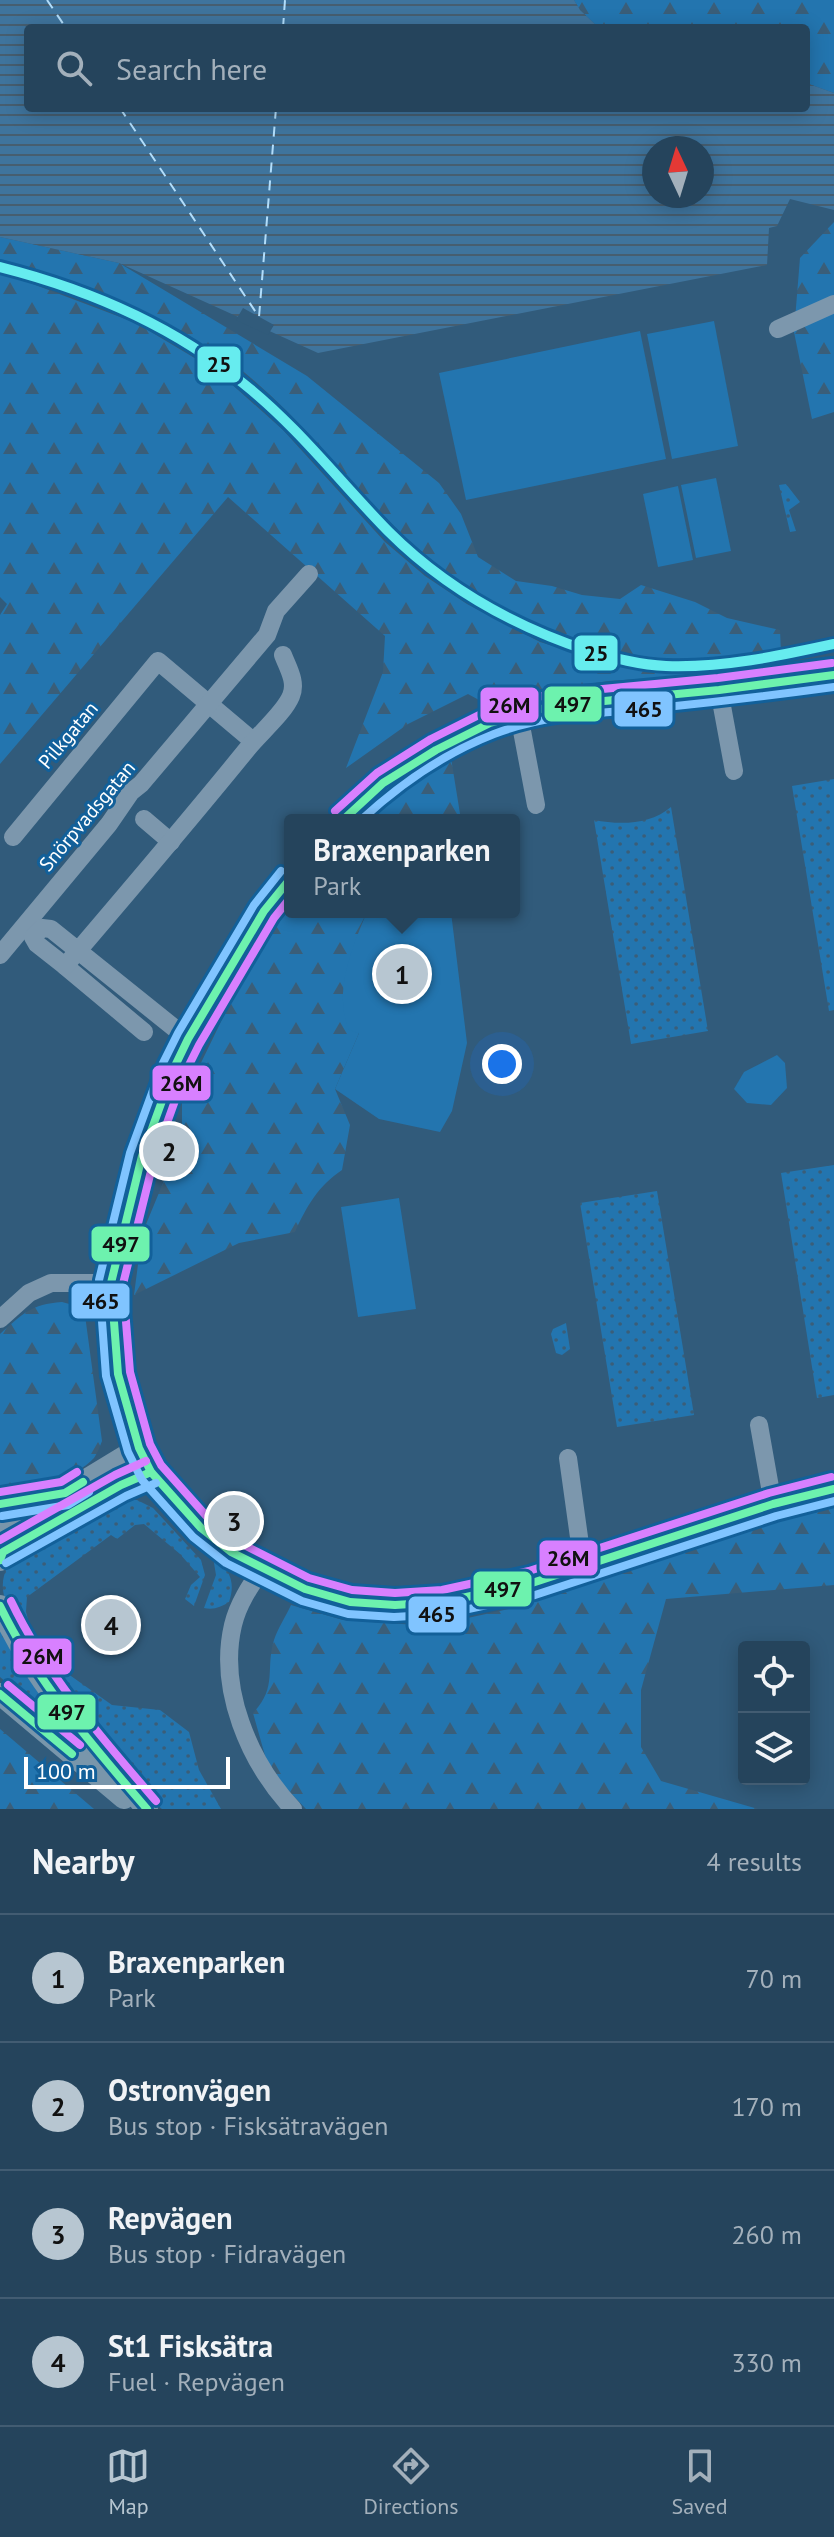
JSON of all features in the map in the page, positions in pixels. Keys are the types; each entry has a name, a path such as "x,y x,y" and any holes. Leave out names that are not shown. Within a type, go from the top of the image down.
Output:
{"highway":[{"path":"0,1504 65,1493"}],"main road":[{"path":"1,1548 65,1493 139,1448"},
{"path":"1,1548 151,1472"},
{"path":"0,1606 34,1665 67,1712 147,1809"},
{"path":"0,1694 137,1809"}],"street":[{"path":"778,329 834,304"},
{"name":"Snörpvadsgatan","path":"0,955 109,824 131,792 267,635 276,611 309,574"},
{"path":"71,959 288,702 294,682 283,655"},
{"name":"Pilkgatan","path":"13,837 158,661 209,705"},
{"path":"349,814 383,783 436,750 490,723 552,706 834,675"},
{"path":"719,690 734,771"},
{"path":"209,705 253,741"},
{"path":"519,715 536,805"},
{"path":"144,819 171,842"},
{"path":"284,886 264,911 174,1068 142,1156 111,1283 118,1374 139,1448 151,1472 201,1528 231,1552 305,1589 350,1602 395,1605 443,1602 488,1594 773,1504 834,1489"},
{"path":"71,959 144,1032"},
{"path":"71,959 188,1039"},
{"path":"0,1319 29,1293 51,1283 111,1283"},
{"path":"759,1425 773,1504"},
{"path":"568,1458 583,1566"},
{"path":"262,1569 246,1591 233,1624 231,1676 240,1720 257,1762 293,1809"}],"green space":[{"path":"574,0 834,0 834,93 810,84 810,24 595,24"},
{"path":"834,222 834,412 812,419 794,332 800,258"},
{"path":"0,237 119,263 307,376 439,483 461,514 478,557 516,581 552,586 582,595 620,599 641,585 695,602 727,618 780,630 781,653 696,659 633,655 551,631 494,604 417,548 272,397 227,359 121,303 49,274 0,260"},
{"path":"0,274 136,323 218,372 283,430 385,542 425,576 467,604 540,642 610,663 696,675 609,681 479,700 468,694 408,724 346,768 383,672 385,636 228,497 0,764 0,615 7,604 0,597"},
{"path":"714,321 738,446 672,459 647,334"},
{"path":"640,331 666,459 466,500 439,373"},
{"path":"716,478 731,551 696,558 681,485"},
{"path":"786,484 800,502 789,510 796,531 790,532 779,485"},
{"path":"678,486 693,560 658,567 643,494"},
{"path":"451,758 460,814 368,814 403,784"},
{"path":"834,779 834,1010 829,1011 792,786"},
{"path":"671,807 708,1031 631,1044 594,820 634,822 654,817"},
{"path":"284,915 284,918 364,918 359,1033 335,1089 350,1125 342,1170 326,1182 314,1197 295,1232 239,1243 134,1295 142,1234 182,1137 182,1102 231,1001"},
{"path":"365,918 452,918 467,1043 452,1111 440,1132 379,1119 335,1089 359,1033 349,1030 343,1001 350,955"},
{"path":"777,1055 785,1063 787,1088 771,1105 747,1103 734,1089 744,1072"},
{"path":"834,1165 834,1395 817,1398 781,1173"},
{"path":"657,1191 694,1415 617,1427 580,1203"},
{"path":"399,1198 416,1309 358,1317 341,1207"},
{"path":"62,1302 84,1308 102,1441 94,1458 63,1478 0,1492 0,1334 28,1311"},
{"path":"566,1323 570,1349 562,1355 556,1353 551,1334 553,1329"},
{"path":"834,1499 834,1585 666,1599 641,1690 641,1747 661,1781 758,1809 306,1809 285,1787 266,1759 253,1713 266,1695 274,1640 291,1605 343,1620 431,1626 522,1606"},
{"path":"125,1500 137,1500 153,1508 201,1560 205,1575 194,1606 185,1599 191,1585 200,1577 180,1554 144,1524 135,1525 117,1539 111,1535 27,1597 29,1625 54,1664 112,1705 160,1710 189,1732 199,1770 221,1809 162,1809 150,1799 57,1685 4,1597 4,1574 8,1565"},
{"path":"212,1551 226,1569 232,1587 229,1602 208,1609 204,1608 216,1575"},
{"path":"0,1618 86,1748 0,1677"},
{"path":"0,1729 94,1809 0,1809"}],"shaded area":[{"path":"0,0 574,0 595,24 24,24 24,112 810,112 810,84 834,93 834,210 790,199 777,226 769,228 767,265 318,353 119,263 0,237"}],"pier":[{"path":"243,308 274,325 268,335 236,320"}],"ferry route":[{"path":"47,0 63,24"},
{"path":"283,24 285,0"},
{"path":"123,112 259,317 276,112"}],"transit line":[{"name":"25","path":"0,267 97,298 159,327 217,363 283,418 410,551 481,603 534,630 598,654 666,666 730,663 834,644"},
{"name":"26M","path":"335,811 377,773 431,739 487,711 550,694 718,678 832,663"},
{"name":"497","path":"349,814 383,783 436,750 490,723 552,706 834,675"},
{"name":"465","path":"368,814 440,760 514,727 575,715 834,687"},
{"name":"465","path":"281,871 254,905 163,1063 130,1153 99,1280 106,1376 128,1452 142,1480 193,1537 226,1563 302,1601 348,1614 394,1617 445,1614 535,1595 776,1516 834,1501"},
{"name":"497","path":"284,886 264,911 174,1068 142,1156 111,1283 118,1374 139,1448 151,1472 201,1528 231,1552 305,1589 350,1602 395,1605 443,1602 532,1583 773,1504 834,1489"},
{"name":"26M","path":"284,906 185,1073 154,1159 123,1284 130,1372 150,1444 161,1465 209,1519 238,1542 309,1578 352,1590 395,1593 442,1590 529,1571 769,1493 831,1477"},
{"name":"26M","path":"0,1540 115,1475 146,1461"},
{"name":"26M","path":"0,1492 61,1482 77,1472"},
{"name":"497","path":"0,1560 3,1552 121,1485 151,1472"},
{"name":"497","path":"0,1504 65,1493 83,1482"},
{"name":"465","path":"6,1563 126,1496 156,1483"},
{"name":"465","path":"2,1516 68,1505 89,1492"},
{"name":"26M","path":"11,1601 58,1681 156,1801"},
{"name":"497","path":"0,1606 48,1687 147,1809"},
{"name":"26M","path":"8,1685 80,1745"},
{"name":"497","path":"0,1694 72,1754"}],"place":[{"name":"Braxenparken","path":"402,974"},
{"name":"Ostronvägen","path":"169,1151"},
{"name":"Repvägen","path":"234,1521"},
{"name":"St1 Fisksätra","path":"111,1625"}]}
